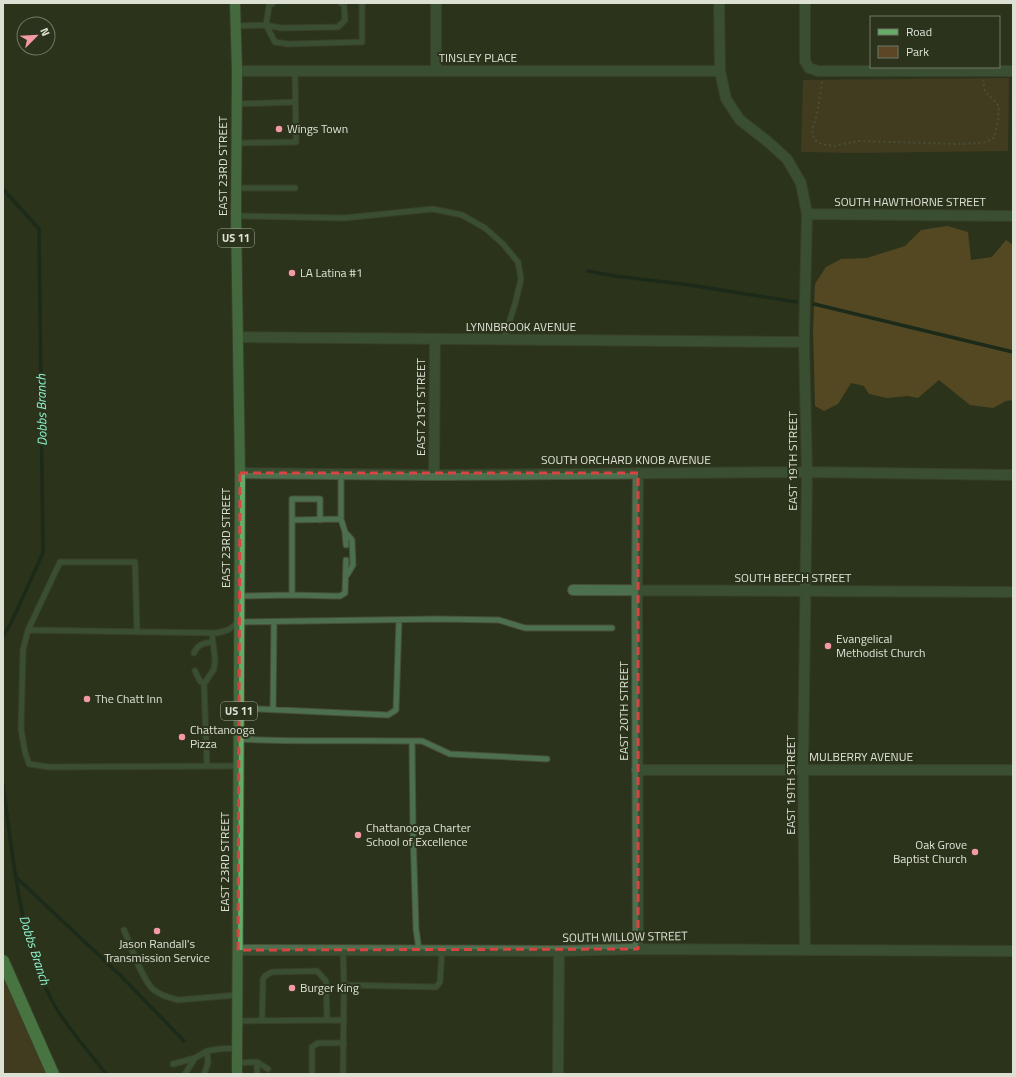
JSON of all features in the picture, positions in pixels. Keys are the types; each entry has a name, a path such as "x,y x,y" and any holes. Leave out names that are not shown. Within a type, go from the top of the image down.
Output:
{"highway":[{"path":"3,961 54,1074"}],"main road":[{"name":"EAST 23RD STREET","path":"234,3 237,71 236,216 240,473 237,1074"}],"street":[{"path":"436,3 436,71"},
{"name":"EAST 19TH STREET","path":"719,3 720,71 726,99 740,120 787,159 801,183 807,214 804,342 808,472 803,770 805,950"},
{"path":"805,3 805,62 809,68 818,71 1013,71"},
{"name":"TINSLEY PLACE","path":"237,71 720,71"},
{"name":"SOUTH HAWTHORNE STREET","path":"807,214 1013,216"},
{"name":"LYNNBROOK AVENUE","path":"238,337 804,342"},
{"name":"EAST 21ST STREET","path":"434,475 435,339"},
{"name":"SOUTH ORCHARD KNOB AVENUE","path":"240,473 434,475 808,472 1013,475"},
{"name":"EAST 20TH STREET","path":"638,473 638,949"},
{"name":"SOUTH BEECH STREET","path":"573,590 1013,592"},
{"name":"MULBERRY AVENUE","path":"637,770 1013,770"},
{"name":"SOUTH WILLOW STREET","path":"238,950 559,951 638,949 1013,951"},
{"path":"558,1074 559,951"}],"lane":[{"path":"277,3 271,4 266,25 275,42 288,44 362,42 362,3"},
{"path":"235,26 266,25 280,28 338,27 345,20 344,5 341,3"},
{"path":"236,143 296,142 295,71"},
{"path":"237,104 295,102"},
{"path":"236,188 295,188"},
{"path":"236,216 344,218 433,209 462,215 485,228 503,244 518,262 521,279 504,340"},
{"path":"341,474 341,519 345,532 346,545"},
{"path":"292,595 292,499 320,499 320,520"},
{"path":"292,520 341,519"},
{"path":"345,532 352,540 353,565 346,576"},
{"path":"239,596 340,596 345,593 346,560"},
{"path":"137,632 135,562 60,562 28,630 22,650 21,729 25,752 29,764 49,767 238,766"},
{"path":"239,708 388,715 396,710 399,620"},
{"path":"28,630 212,632 228,630 239,622 399,620 499,620 525,628 612,628"},
{"path":"274,622 274,710"},
{"path":"208,766 204,684 214,669 215,660 212,632"},
{"path":"194,653 196,648 202,644 212,642"},
{"path":"196,671 200,681 204,684"},
{"path":"239,739 288,741 346,739 422,741 450,754 547,759"},
{"path":"412,741 416,929 419,950"},
{"path":"124,930 145,977 153,990 178,1000 237,995"},
{"path":"343,950 343,1074"},
{"path":"344,985 436,987 440,982 442,950"},
{"path":"262,1020 263,979 265,976 272,972 317,972 322,975 326,981 327,1020"},
{"path":"237,1021 344,1020"},
{"path":"312,1074 312,1047 314,1045 318,1043 344,1043"},
{"path":"173,1064 195,1058 207,1051 219,1048 237,1048"},
{"path":"204,1074 208,1063 207,1051"},
{"path":"185,1074 195,1058"},
{"path":"237,1063 257,1062 268,1069"},
{"path":"257,1062 257,1074"}],"path":[{"path":"824,70 817,114 812,130 814,139 821,144 834,146 858,141 955,144 983,143 994,138 998,122 998,106 985,91 982,71"}],"highlighted area":[{"path":"240,473 638,473 638,949 238,950"}],"green space":[{"path":"1009,78 1008,151 855,153 801,152 803,80"},
{"path":"3,975 6,982 46,1074 3,1074"}],"shaded area":[{"path":"947,226 968,232 971,260 992,257 1006,240 1013,245 1013,400 1006,401 993,408 970,405 939,380 918,398 908,396 887,398 869,394 864,386 851,383 838,404 824,411 815,406 813,330 815,284 826,267 841,259 867,258 905,246 921,230"}],"waterway":[{"name":"Dobbs Branch","path":"3,189 39,229 43,553 11,623 3,636"},
{"path":"588,271 796,302"},
{"path":"814,304 1013,352"},
{"name":"Dobbs Branch","path":"3,784 19,898 33,955 55,1006 73,1033 106,1074"},
{"path":"17,878 121,976 184,1041"}],"place":[{"name":"Wings Town","path":"279,129"},
{"name":"LA Latina #1","path":"292,273"},
{"name":"Evangelical Methodist Church","path":"828,646"},
{"name":"The Chatt Inn","path":"87,699"},
{"name":"Chattanooga Pizza","path":"182,737"},
{"name":"Chattanooga Charter School of Excellence","path":"358,835"},
{"name":"Oak Grove Baptist Church","path":"975,852"},
{"name":"Jason Randall's Transmission Service","path":"157,931"},
{"name":"Burger King","path":"292,988"}]}
